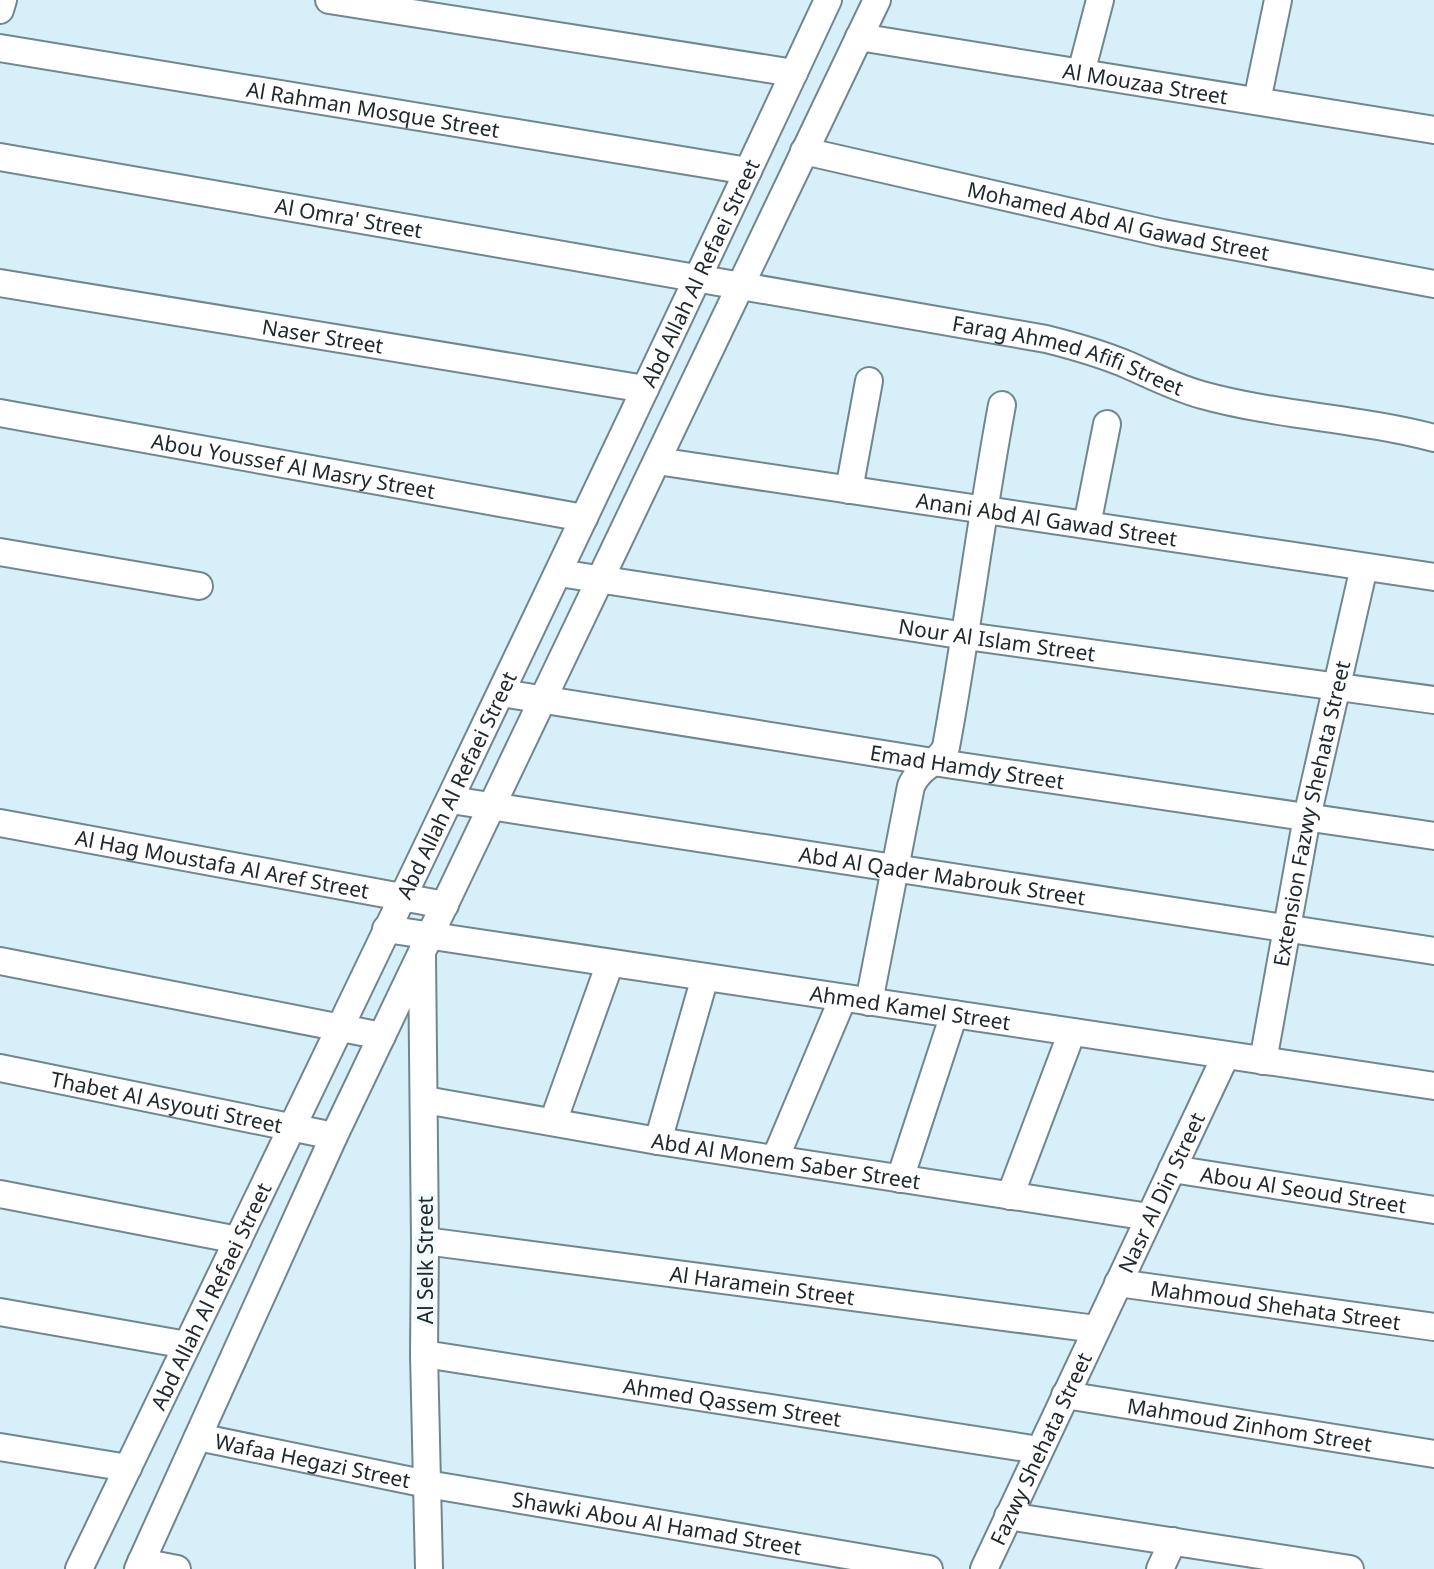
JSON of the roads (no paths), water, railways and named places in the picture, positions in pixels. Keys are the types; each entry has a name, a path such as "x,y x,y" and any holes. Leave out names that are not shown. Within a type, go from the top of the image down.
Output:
{"street":[{"path":"0,9 3,0"},
{"path":"329,0 794,73"},
{"name":"Abd Allah Al Refaei Street","path":"79,1569 386,929 451,800 828,0"},
{"name":"Abd Allah Al Refaei Street","path":"139,1566 334,1136 877,0"},
{"path":"1081,73 1100,0"},
{"path":"1256,101 1278,0"},
{"name":"Al Mouzaa Street","path":"859,37 1434,129"},
{"name":"Al Rahman Mosque Street","path":"0,48 748,172"},
{"name":"Mohamed Abd Al Gawad Street","path":"804,151 1163,233 1434,284"},
{"name":"Al Omra' Street","path":"0,157 698,278"},
{"name":"Farag Ahmed Afifi Street","path":"698,278 1046,339 1088,350 1160,381 1202,395 1434,438"},
{"name":"Naser Street","path":"0,283 645,389"},
{"path":"849,490 869,381"},
{"path":"775,1159 856,1000 895,867 911,786 923,768 943,754 946,747 1002,405"},
{"name":"Abou Youssef Al Masry Street","path":"0,413 584,518"},
{"path":"1087,526 1107,424"},
{"name":"Anani Abd Al Gawad Street","path":"657,461 1434,577"},
{"path":"0,552 198,586"},
{"name":"Extension Fazwy Shehata Street","path":"1263,1061 1307,817 1364,567"},
{"name":"Nour Al Islam Street","path":"559,573 966,636 1434,699"},
{"name":"Emad Hamdy Street","path":"502,693 933,762 1434,836"},
{"name":"Abd Al Qader Mabrouk Street","path":"451,800 1434,951"},
{"name":"Al Hag Moustafa Al Aref Street","path":"0,822 445,905"},
{"name":"Ahmed Kamel Street","path":"386,929 426,944 610,963 1434,1086"},
{"name":"Al Selk Street","path":"426,944 424,1354 429,1569"},
{"path":"0,961 382,1036"},
{"path":"553,1122 610,963"},
{"path":"658,1141 705,977"},
{"path":"900,1179 954,1014"},
{"path":"1010,1196 1072,1032"},
{"name":"Nasr Al Din Street","path":"1096,1329 1226,1055"},
{"name":"Thabet Al Asyouti Street","path":"0,1068 334,1136"},
{"name":"Abd Al Monem Saber Street","path":"425,1100 658,1141 1149,1217"},
{"name":"Abou Al Seoud Street","path":"1172,1169 1434,1210"},
{"path":"0,1194 238,1240"},
{"name":"Al Haramein Street","path":"425,1241 1096,1329"},
{"name":"Mahmoud Shehata Street","path":"1118,1283 1434,1327"},
{"path":"0,1312 187,1345"},
{"name":"Fazwy Shehata Street","path":"984,1569 1096,1329"},
{"name":"Ahmed Qassem Street","path":"424,1354 1039,1450"},
{"name":"Mahmoud Zinhom Street","path":"1065,1395 1434,1454"},
{"name":"Wafaa Hegazi Street","path":"198,1437 427,1484"},
{"path":"0,1447 128,1468"},
{"name":"Shawki Abou Al Hamad Street","path":"427,1484 929,1569"},
{"path":"1009,1516 1314,1566 1350,1569"},
{"path":"1160,1569 1173,1541"},
{"path":"139,1566 177,1569"}]}
